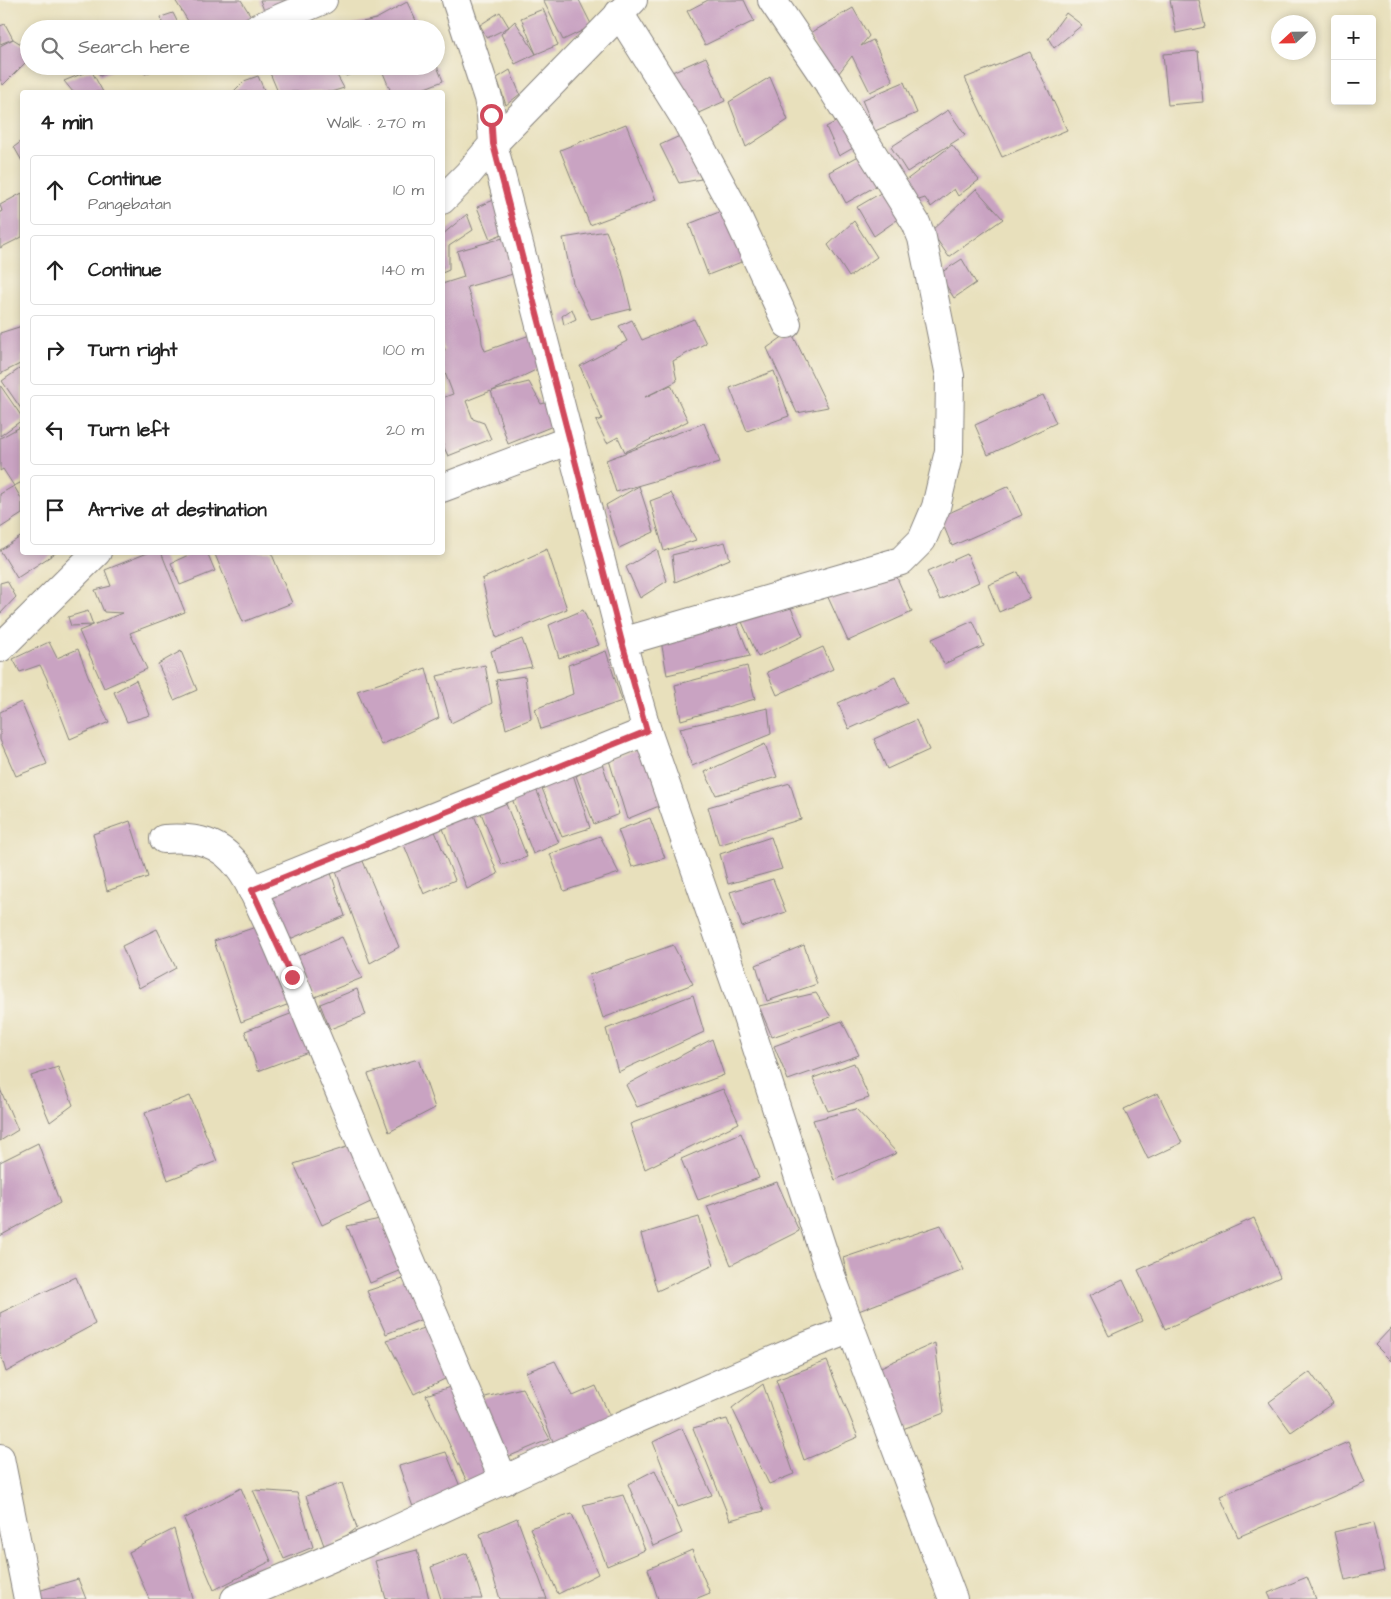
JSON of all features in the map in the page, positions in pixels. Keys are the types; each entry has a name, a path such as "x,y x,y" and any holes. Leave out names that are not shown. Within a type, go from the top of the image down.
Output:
{"street":[{"path":"276,20 323,0"},
{"path":"456,0 488,98 493,144 622,642 647,731 743,1005 829,1270 953,1599"},
{"path":"622,642 902,561 922,540 936,507 949,452 950,376 922,238 916,223 831,87 772,0"},
{"path":"445,197 468,174 493,144 626,6 732,205 787,324"},
{"path":"445,487 570,440"},
{"path":"0,648 94,555"},
{"path":"252,890 647,731"},
{"path":"164,839 186,837 208,842 221,849 240,868 252,890 292,977 504,1481"},
{"path":"235,1599 382,1536 623,1425 802,1348 851,1329"},
{"path":"0,1458 28,1599"}],"building":[{"path":"175,0 241,0 253,20 187,20"},
{"path":"260,0 301,0 266,16"},
{"path":"543,0 579,0 592,26 563,40"},
{"path":"708,0 744,0 754,21 705,45 687,11"},
{"path":"1170,0 1199,0 1205,27 1176,33"},
{"path":"407,2 416,20 372,20"},
{"path":"853,8 869,36 861,46 873,40 893,81 870,92 852,56 832,82 809,34"},
{"path":"543,9 558,45 536,54 521,18"},
{"path":"500,12 509,27 487,38 480,25"},
{"path":"173,13 176,20 162,20 161,17"},
{"path":"1066,13 1082,25 1054,48 1048,38"},
{"path":"515,21 536,54 515,64 501,34"},
{"path":"5,24 13,39 0,44 0,26"},
{"path":"13,39 20,43 20,68 3,85 0,79 0,46"},
{"path":"1198,51 1203,102 1168,105 1163,54"},
{"path":"1030,52 1067,130 1002,157 965,78"},
{"path":"706,57 725,101 692,116 672,72"},
{"path":"510,70 520,94 506,105 497,78"},
{"path":"79,75 94,75 102,90 71,90 64,81"},
{"path":"271,75 337,75 344,88 338,90 277,90"},
{"path":"384,75 441,75 443,81 420,90 390,90"},
{"path":"258,76 264,90 235,90 244,81"},
{"path":"770,77 788,120 746,147 729,102"},
{"path":"904,82 917,113 875,131 862,100"},
{"path":"948,110 965,135 907,172 891,147"},
{"path":"843,118 862,143 839,156 826,127"},
{"path":"626,124 656,200 590,225 560,150"},
{"path":"682,135 696,163 701,179 679,183 660,145"},
{"path":"20,142 20,158 14,147"},
{"path":"952,145 979,180 958,196 954,189 931,207 925,198 919,200 905,181"},
{"path":"868,151 885,181 846,203 829,172"},
{"path":"891,187 904,215 874,236 857,207"},
{"path":"976,189 1003,219 949,257 931,231"},
{"path":"20,194 20,238 0,248 0,212 2,211 0,205"},
{"path":"501,197 514,229 490,239 477,207"},
{"path":"729,208 749,259 708,275 689,224"},
{"path":"467,214 473,230 449,246 449,270 445,272 445,232"},
{"path":"854,221 877,257 849,277 828,245"},
{"path":"606,231 622,271 631,309 591,319 573,283 563,238"},
{"path":"510,236 520,272 467,287 481,331 485,351 530,335 542,367 492,391 529,382 541,404 556,400 563,422 508,444 491,391 466,401 473,419 484,423 491,439 448,456 445,450 445,397 453,394 445,373 445,283 464,277 457,251"},
{"path":"962,259 976,283 954,298 939,274"},
{"path":"572,309 576,319 564,325 562,316"},
{"path":"694,319 706,343 673,361 677,381 645,397 671,385 688,421 625,452 618,437 607,443 596,421 602,419 580,366 627,341 619,326 632,320 642,340"},
{"path":"20,327 20,364 0,374 0,333"},
{"path":"791,331 828,407 797,413 767,348"},
{"path":"20,368 20,407 2,381"},
{"path":"774,371 789,416 747,431 730,388"},
{"path":"0,385 20,414 20,421 0,436"},
{"path":"1043,395 1056,423 988,455 975,425"},
{"path":"704,423 720,462 616,492 606,460"},
{"path":"20,427 20,483 14,486 3,469 0,471 0,438"},
{"path":"14,486 20,496 20,515 0,528 0,494"},
{"path":"639,486 654,532 619,548 606,505"},
{"path":"1009,486 1022,515 952,546 940,517"},
{"path":"671,493 696,540 664,551 650,501"},
{"path":"20,537 20,555 52,555 17,578 0,550"},
{"path":"725,542 730,559 675,582 672,555"},
{"path":"547,549 567,609 496,638 482,579"},
{"path":"657,549 667,581 640,598 626,567"},
{"path":"967,554 979,582 940,600 927,572"},
{"path":"142,555 162,555 185,612 130,633 147,669 104,688 79,631 122,613 104,612 95,590 111,586 105,570"},
{"path":"188,555 208,555 215,571 180,585 171,563"},
{"path":"215,555 272,555 292,603 243,622"},
{"path":"891,564 912,612 848,641 826,593"},
{"path":"1018,572 1030,598 999,612 988,585"},
{"path":"7,581 16,597 0,614 0,583"},
{"path":"788,601 803,636 758,657 742,622"},
{"path":"583,610 599,645 559,658 549,625"},
{"path":"88,611 93,625 71,626 68,617"},
{"path":"734,616 750,656 667,675 660,635"},
{"path":"973,621 984,646 944,664 932,639"},
{"path":"522,639 532,667 497,673 491,651"},
{"path":"49,642 57,658 78,649 95,694 109,722 70,739 40,665 20,672 13,659"},
{"path":"823,647 833,669 777,695 767,672"},
{"path":"181,651 197,690 174,700 158,664"},
{"path":"606,651 622,701 541,729 535,709 573,694 568,665"},
{"path":"485,665 492,703 451,723 437,676"},
{"path":"747,666 755,699 681,720 675,685"},
{"path":"426,668 439,718 381,745 357,691"},
{"path":"525,676 531,719 506,729 496,680"},
{"path":"895,677 907,703 849,729 838,703"},
{"path":"136,680 150,715 127,722 114,692"},
{"path":"21,702 47,764 16,776 0,740 0,712"},
{"path":"768,708 771,734 692,766 680,728"},
{"path":"916,720 929,750 887,769 874,739"},
{"path":"765,744 777,777 716,795 705,772"},
{"path":"643,747 664,804 627,819 609,760"},
{"path":"602,763 619,814 594,824 576,776"},
{"path":"571,768 590,828 562,837 539,781"},
{"path":"533,782 559,843 533,854 508,788"},
{"path":"790,783 801,819 719,845 708,807"},
{"path":"502,794 527,857 502,865 477,803"},
{"path":"471,808 498,874 467,889 438,816"},
{"path":"650,818 665,858 632,867 618,830"},
{"path":"130,821 148,877 107,891 93,834"},
{"path":"432,824 455,880 424,894 400,835"},
{"path":"600,836 619,873 564,891 550,854"},
{"path":"771,837 782,869 728,884 720,854"},
{"path":"360,854 399,947 370,963 334,866"},
{"path":"329,867 345,916 285,941 267,886"},
{"path":"773,879 786,912 742,927 730,892"},
{"path":"265,924 295,1002 241,1022 214,941"},
{"path":"157,929 176,968 139,988 122,946"},
{"path":"342,937 362,978 315,997 298,956"},
{"path":"673,945 693,984 603,1018 589,975"},
{"path":"804,945 817,984 767,1001 756,965"},
{"path":"357,989 366,1015 330,1029 320,1004"},
{"path":"816,993 831,1017 772,1037 759,1006"},
{"path":"693,995 704,1032 618,1072 606,1029"},
{"path":"301,1010 316,1049 258,1071 245,1031"},
{"path":"842,1021 859,1055 788,1080 774,1046"},
{"path":"712,1039 724,1075 637,1107 626,1085"},
{"path":"418,1059 435,1108 389,1132 368,1074"},
{"path":"854,1063 869,1098 828,1111 813,1078"},
{"path":"58,1067 73,1105 50,1122 31,1076"},
{"path":"0,1089 18,1130 0,1141"},
{"path":"723,1089 739,1123 645,1169 630,1124"},
{"path":"1158,1093 1182,1143 1148,1159 1124,1109"},
{"path":"190,1096 217,1161 168,1180 145,1113"},
{"path":"856,1109 897,1153 835,1180 813,1120"},
{"path":"741,1133 759,1178 698,1200 681,1159"},
{"path":"38,1143 60,1203 0,1236 0,1162"},
{"path":"353,1145 377,1199 322,1225 294,1164"},
{"path":"777,1182 799,1231 731,1265 707,1206"},
{"path":"699,1217 714,1265 657,1291 641,1234"},
{"path":"1254,1218 1280,1277 1165,1329 1138,1270"},
{"path":"380,1219 407,1268 370,1283 347,1226"},
{"path":"941,1225 964,1270 856,1312 843,1258"},
{"path":"76,1277 95,1324 6,1372 0,1352 0,1313"},
{"path":"406,1278 427,1317 386,1334 367,1291"},
{"path":"1123,1280 1142,1321 1109,1336 1089,1296"},
{"path":"434,1325 455,1374 414,1394 387,1340"},
{"path":"1391,1328 1391,1361 1375,1345"},
{"path":"935,1343 944,1413 895,1432 874,1370"},
{"path":"555,1361 573,1396 596,1386 612,1421 554,1444 526,1372"},
{"path":"827,1361 858,1437 804,1460 776,1380"},
{"path":"1310,1372 1333,1403 1291,1432 1269,1402"},
{"path":"459,1384 496,1475 469,1486 426,1395"},
{"path":"763,1384 794,1474 769,1484 732,1408"},
{"path":"522,1388 550,1439 503,1459 481,1398"},
{"path":"727,1419 764,1511 730,1520 693,1428"},
{"path":"682,1428 712,1495 678,1507 653,1442"},
{"path":"1348,1442 1365,1483 1238,1537 1220,1496"},
{"path":"446,1452 461,1489 414,1510 399,1466"},
{"path":"655,1470 682,1533 653,1546 628,1484"},
{"path":"342,1483 357,1528 326,1551 306,1496"},
{"path":"241,1488 271,1561 214,1590 184,1519"},
{"path":"253,1490 297,1493 313,1547 284,1559"},
{"path":"623,1495 645,1550 607,1566 583,1505"},
{"path":"572,1514 598,1574 558,1594 530,1528"},
{"path":"517,1518 547,1599 500,1599 480,1534"},
{"path":"1373,1523 1384,1571 1345,1580 1334,1532"},
{"path":"174,1529 193,1599 149,1599 129,1552"},
{"path":"417,1550 429,1599 386,1599 375,1561"},
{"path":"692,1550 710,1593 695,1599 658,1599 648,1569"},
{"path":"467,1553 482,1599 441,1599 431,1567"},
{"path":"1307,1577 1316,1599 1271,1599 1268,1593"},
{"path":"78,1579 86,1599 37,1599 35,1592"}],"route":[{"path":"292,977 252,890 647,731 622,642 493,144 491,115"}]}
